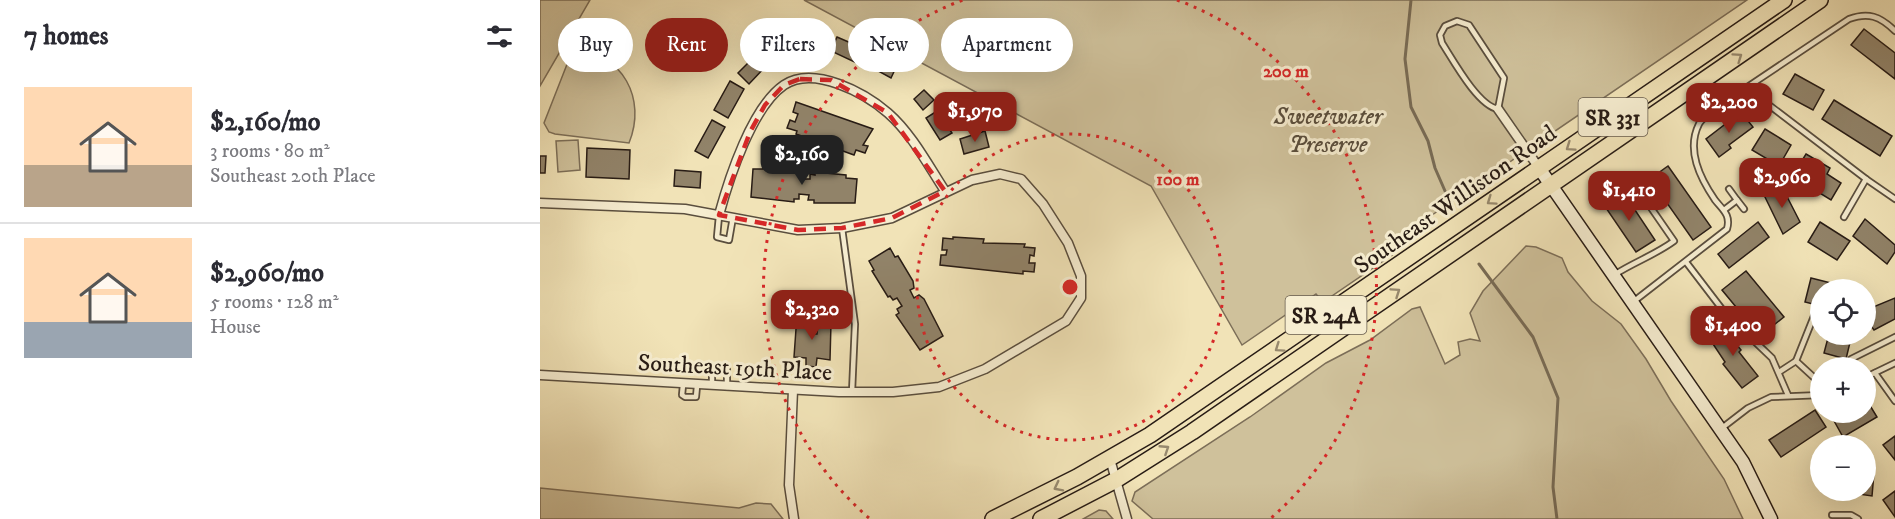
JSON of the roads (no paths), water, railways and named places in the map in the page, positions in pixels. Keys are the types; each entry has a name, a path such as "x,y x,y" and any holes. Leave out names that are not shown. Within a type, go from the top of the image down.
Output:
{"highway":[{"name":"Southeast Williston Road","path":"993,519 1110,459 1184,412 1784,0"},
{"name":"Southeast Williston Road","path":"1041,519 1116,480 1192,432 1820,0"}],"main road":[{"path":"1539,168 1743,462 1771,519"}],"street":[{"path":"719,215 736,165 765,105 784,85 800,79 831,80 888,113 909,136 945,191"},
{"path":"1498,109 1539,168"},
{"name":"Southeast 19th Place","path":"540,203 685,209 798,230 842,228 892,218 935,199 945,191 972,180 1000,174 1021,179 1043,204 1062,233 1081,276 1081,298 1066,321 986,369 939,387 893,392 852,392 697,386 540,375"},
{"path":"793,390 789,485 794,519"},
{"path":"1110,459 1127,519"}],"lane":[{"path":"1633,302 1727,229 1729,221 1724,210 1700,175 1693,148 1699,123 1716,108 1849,19 1864,14 1886,22 1895,30"},
{"path":"1457,21 1468,25 1504,78 1498,109 1491,108 1477,94 1442,43 1440,34 1445,26 1457,21"},
{"path":"1748,88 1895,199"},
{"path":"1844,217 1866,179"},
{"path":"1614,275 1644,257 1654,255 1674,241 1638,189"},
{"path":"1730,189 1744,209"},
{"path":"1724,210 1737,200"},
{"path":"719,215 717,237 729,240 733,218"},
{"path":"842,228 855,324 852,392"},
{"path":"1686,262 1725,313 1772,358 1788,395"},
{"path":"1779,372 1796,361 1810,326"},
{"path":"1855,357 1895,337"},
{"path":"1796,361 1810,374"},
{"path":"1876,372 1895,363"},
{"path":"712,386 712,369 727,369 727,387"},
{"path":"1876,374 1895,401"},
{"path":"1720,429 1759,402 1788,395 1810,395"},
{"path":"1832,515 1851,515 1858,519"}],"waterway":[{"path":"1411,0 1405,59 1411,107 1428,141 1435,168 1452,207"},
{"path":"1479,264 1533,337 1558,398 1553,487 1557,519"}],"park label":[{"name":"Sweetwater Preserve","path":"1328,130"}]}
